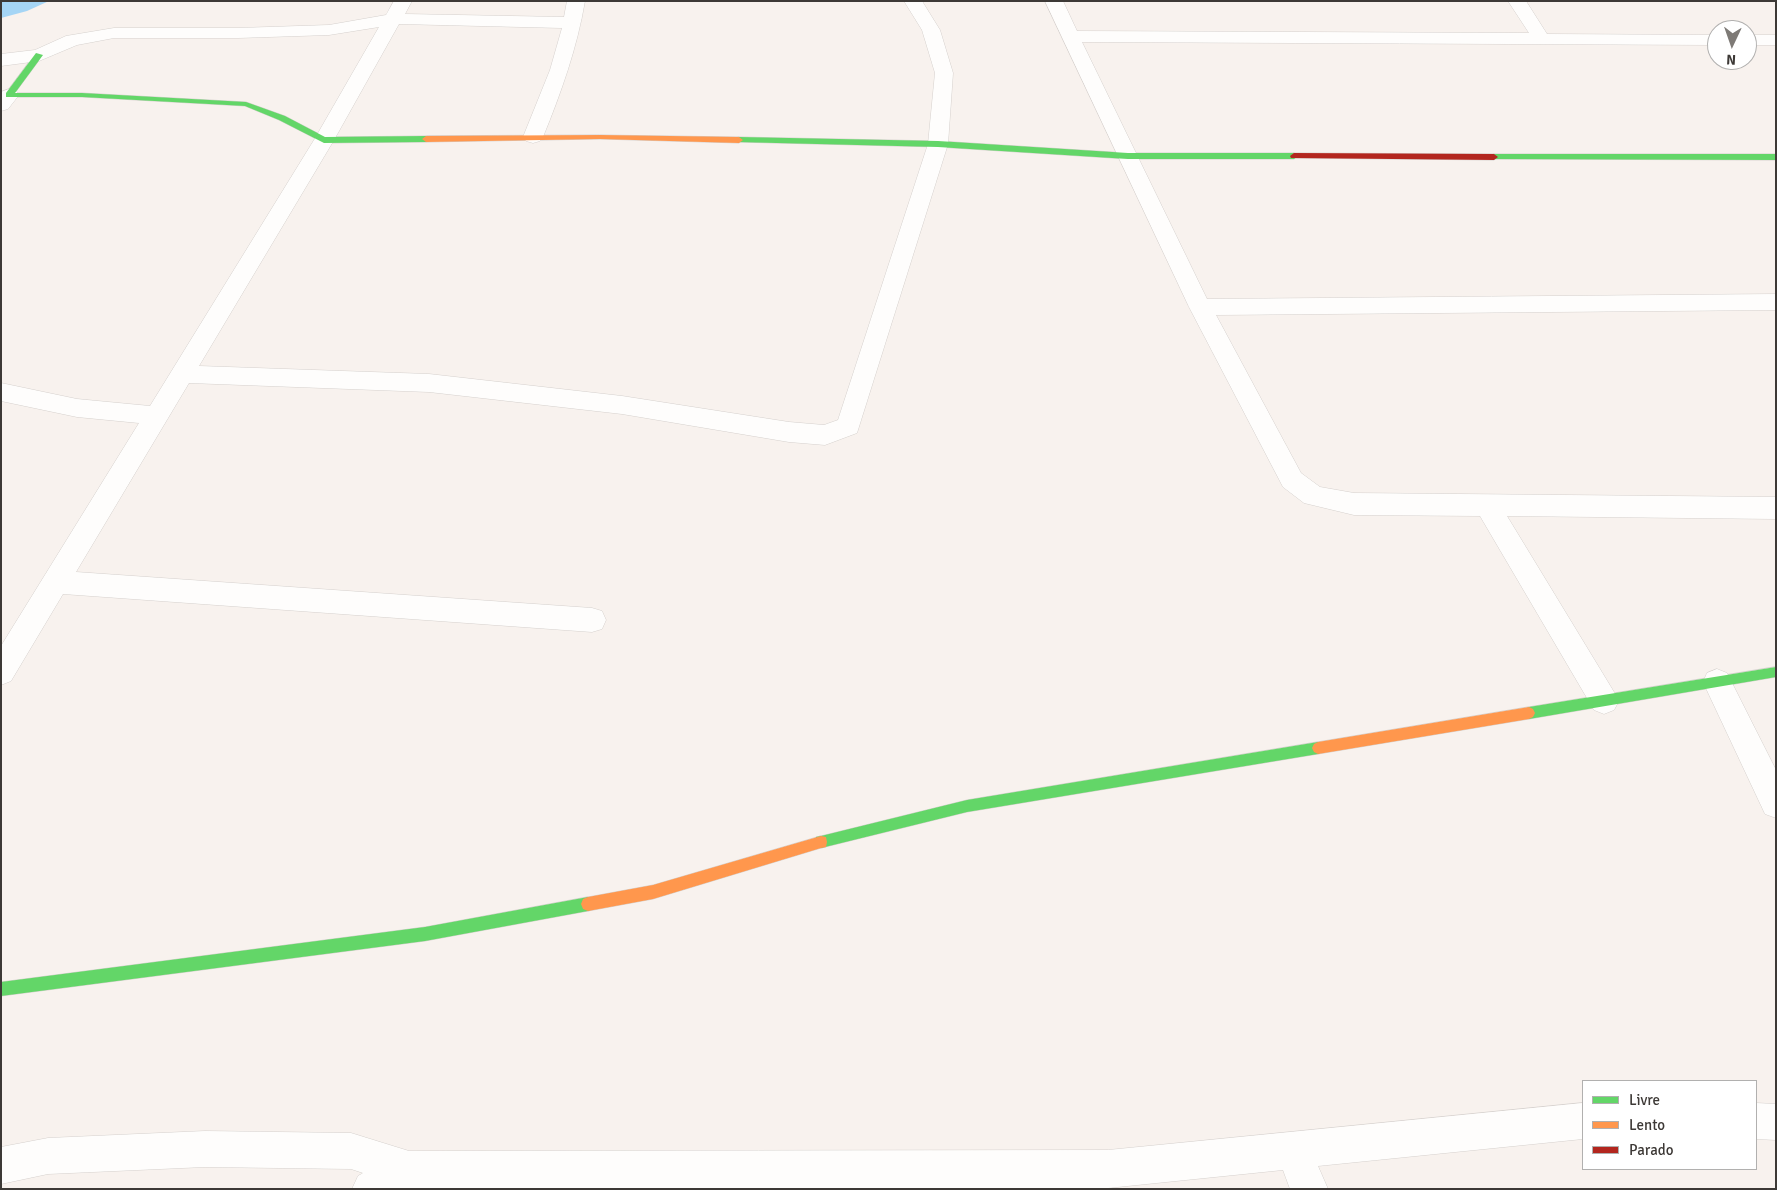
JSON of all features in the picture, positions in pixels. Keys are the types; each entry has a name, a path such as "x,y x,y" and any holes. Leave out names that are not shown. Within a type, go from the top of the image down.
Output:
{"street":[{"path":"533,137 559,75 573,23 576,1"},
{"path":"184,374 429,383 622,405 788,432 825,435 848,426 938,144 944,74 931,30 913,1"},
{"path":"1054,1 1200,307 1292,480 1314,496 1354,504 1776,508"},
{"path":"1516,1 1542,39"},
{"path":"1,60 39,55 72,40 114,34 329,30 399,10 573,23"},
{"path":"1,672 184,374 324,140 399,10"},
{"path":"1071,36 1707,40"},
{"path":"1757,40 1776,40"},
{"path":"5,100 39,55"},
{"path":"5,100 74,95 246,104 282,118 324,140 600,137 938,144 1128,156 1776,157"},
{"path":"1200,307 1776,302"},
{"path":"1,392 77,408 158,416"},
{"path":"1487,505 1604,701"},
{"path":"56,582 592,620"},
{"path":"1,989 425,934 653,892 822,842 966,806 1776,672"},
{"path":"1718,682 1776,803"},
{"path":"1,1166 48,1156 206,1149 351,1151 409,1170 1108,1169 1582,1121"},
{"path":"1757,1121 1776,1122"},
{"path":"1293,1150 1309,1189"},
{"path":"371,1189 409,1170"}],"water":[{"path":"1,1 49,1 27,11 1,18"}],"traffic: fast":[{"path":"39,55 9,95 82,95 246,104 282,118 324,140 426,139"},
{"path":"739,140 938,144 1128,156 1294,156"},
{"path":"1494,157 1776,157"},
{"path":"1529,713 1776,672"},
{"path":"821,842 967,806 1318,748"},
{"path":"1,989 425,934 588,904"}],"traffic: slow":[{"path":"426,139 600,137 739,140"},
{"path":"1318,748 1529,713"},
{"path":"588,904 653,892 821,842"}],"traffic: jam":[{"path":"1294,156 1494,157"}]}
